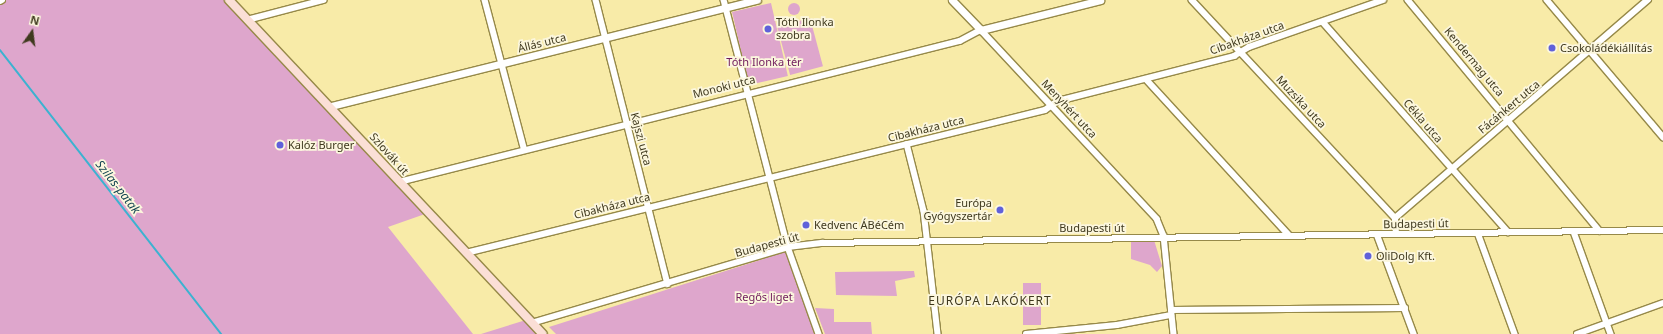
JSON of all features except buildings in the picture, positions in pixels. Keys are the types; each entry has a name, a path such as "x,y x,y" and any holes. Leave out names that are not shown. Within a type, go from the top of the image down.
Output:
{"main road":[{"name":"Szlovák út","path":"229,0 331,106 399,182 542,334"}],"street":[{"path":"248,20 323,0"},
{"path":"485,0 524,148"},
{"name":"Kajszi utca","path":"596,0 668,284"},
{"name":"Állás utca","path":"331,106 606,38 725,4 757,0"},
{"name":"Menyhért utca","path":"952,0 1156,219 1164,236"},
{"name":"Monoki utca","path":"399,182 626,122 960,41 981,30 1100,0"},
{"name":"Muzsika utca","path":"1192,0 1395,218"},
{"name":"Cibakháza utca","path":"466,253 1045,110 1050,105 1147,80 1240,52 1383,0"},
{"name":"Kendermag utca","path":"1408,0 1510,119 1600,231"},
{"path":"1547,0 1663,137"},
{"name":"Fácánkert utca","path":"1395,218 1648,0"},
{"path":"725,4 788,247 819,334"},
{"name":"Cékla utca","path":"1323,22 1508,232"},
{"path":"1147,80 1288,235"},
{"path":"908,144 927,240 938,334"},
{"path":"1395,218 1396,234"},
{"name":"Budapesti út","path":"532,323 668,284 788,247 856,241 1663,230"},
{"path":"1574,232 1611,334"},
{"path":"1478,233 1515,334"},
{"path":"1377,234 1414,334"},
{"path":"1164,236 1174,334"},
{"path":"1577,334 1663,303"},
{"path":"1026,334 1088,331 1171,312 1405,308"}],"green space":[{"path":"7,0 225,0 425,214 388,227 473,334 0,334 0,2"},
{"name":"Tóth Ilonka tér","path":"771,3 788,76 749,85 732,12"},
{"path":"792,3 796,3 800,9 796,15 792,15 788,11 788,7"},
{"path":"810,18 823,66 790,75 777,27"},
{"path":"1131,240 1154,240 1162,266 1157,272 1150,265 1131,259"},
{"name":"Regős liget","path":"788,251 815,334 556,334 549,327"},
{"path":"914,271 915,277 895,281 897,296 836,295 835,272"},
{"path":"1023,283 1041,283 1041,325 1023,325"},
{"path":"815,308 834,309 834,322 871,322 872,334 825,334"},
{"path":"526,320 539,334 481,334"}],"waterway":[{"name":"Szilas-patak","path":"0,50 221,334"}],"place":[{"name":"Tóth Ilonka szobra","path":"768,29"},
{"name":"Csokoládékiállítás","path":"1552,48"},
{"name":"Kalóz Burger","path":"280,145"},
{"name":"Európa Gyógyszertár","path":"1000,210"},
{"name":"Kedvenc ÁBéCém","path":"806,225"},
{"name":"OliDolg Kft.","path":"1368,256"}],"district":[{"name":"EURÓPA LAKÓKERT","path":"990,301"}]}
